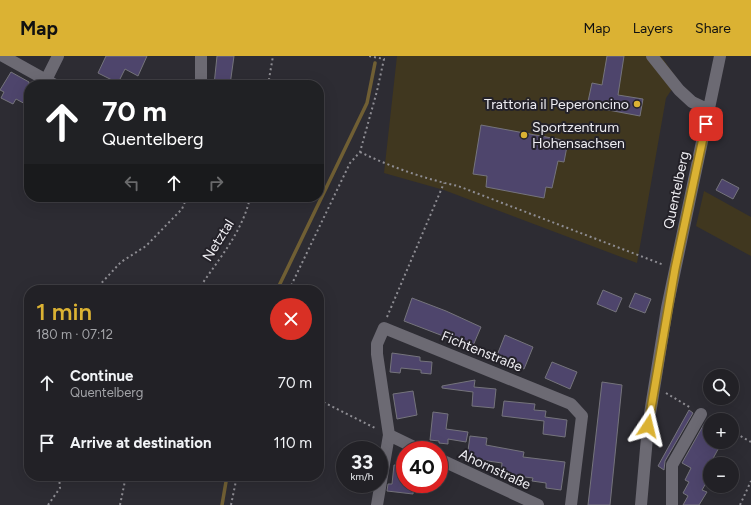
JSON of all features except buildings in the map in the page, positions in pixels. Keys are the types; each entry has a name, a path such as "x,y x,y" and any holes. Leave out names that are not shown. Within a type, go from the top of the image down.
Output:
{"street":[{"path":"3,56 47,80"},
{"path":"52,80 58,56"},
{"path":"201,56 201,80"},
{"path":"652,56 679,90 692,102 709,110"},
{"name":"Quentelberg","path":"641,505 648,426 667,308 720,56"},
{"path":"377,505 389,435 377,354 377,344 384,328"},
{"name":"Fichtenstraße","path":"384,328 572,404 582,416 571,505"},
{"path":"672,505 672,465 701,414"},
{"path":"389,435 401,441"},
{"name":"Ahornstraße","path":"448,464 518,501 538,505"}],"path":[{"path":"269,80 273,56"},
{"path":"291,285 350,163 360,152 377,91 384,57 369,56"},
{"path":"360,152 378,161 466,189 675,269"},
{"path":"384,328 444,183"},
{"path":"100,285 121,262 146,246 182,209 185,202"},
{"name":"Netztal","path":"201,285 236,234 249,202"},
{"path":"654,386 701,414"},
{"path":"324,402 389,435"},
{"path":"739,435 751,442"},
{"path":"48,505 60,488 59,481"},
{"path":"120,505 125,481"},
{"path":"231,505 236,481"},
{"path":"740,505 751,481"}],"shaded area":[{"name":"Sportzentrum Hohensachsen","path":"397,56 661,56 678,80 666,98 637,263 444,190 384,173"},
{"path":"704,191 751,217 751,256 696,226"}],"waterway":[{"path":"324,192 367,103 375,63"},
{"path":"279,285 319,202"},
{"path":"222,505 226,481"}],"place":[{"name":"Trattoria il Peperoncino","path":"637,104"},
{"name":"Sportzentrum Hohensachsen","path":"524,135"}],"route":[{"path":"648,426 667,308 706,124"}]}
